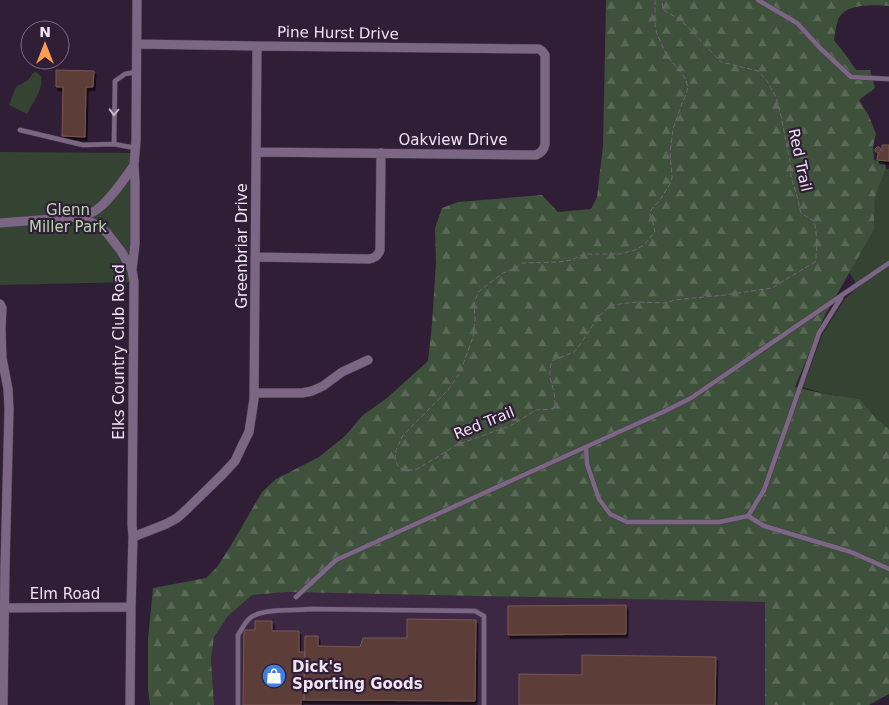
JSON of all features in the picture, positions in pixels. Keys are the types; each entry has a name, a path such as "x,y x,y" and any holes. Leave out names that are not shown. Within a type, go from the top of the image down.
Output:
{"street":[{"name":"Elks Country Club Road","path":"130,705 133,537 134,282 132,270 135,244 136,182 134,165 136,148 137,0"},
{"name":"Pine Hurst Drive","path":"137,44 539,49"},
{"name":"Greenbriar Drive","path":"133,537 166,524 186,511 235,461 248,432 254,393 257,46"},
{"name":"Oakview Drive","path":"256,152 536,155 544,148 546,57 542,50 539,49"},
{"path":"256,257 369,259 378,256 380,250 381,153"},
{"path":"0,223 78,217 93,212 102,206 134,165"},
{"path":"78,217 95,224 107,233 121,251 132,270"},
{"path":"0,304 2,308 2,358 10,410 2,608 3,705"},
{"path":"254,393 302,393 323,386 342,372 368,360"},
{"name":"Elm Road","path":"2,608 131,607"}],"lane":[{"path":"758,0 797,23 851,77 889,79"},
{"path":"114,144 115,81 125,74 137,72"},
{"path":"20,130 83,145 114,144 136,148"},
{"path":"296,597 336,560 691,398 889,262"},
{"path":"748,516 764,490 819,333 843,294"},
{"path":"586,447 587,464 599,499 610,514 627,522 719,522 748,516 764,526 851,552 889,569"},
{"path":"238,705 238,635 244,626 251,617 267,611 310,609 475,611 484,616 484,705"}],"path":[{"name":"Red Trail","path":"654,0 654,26 657,34 667,56 685,78 688,87 673,129 670,153 671,182 651,210 650,216 655,232 647,242 635,250 620,254 588,254 560,262 522,263 516,268 503,273 478,292 474,305 474,332 464,364 453,385 402,435 396,450 398,466 401,469 415,470 456,445 510,426 536,410 553,409 555,407 555,397 550,380 552,361 574,352 598,316 611,305 637,302 666,302 772,288 815,262 817,230 814,221 801,213 791,177 781,116 776,97 767,81 758,71 720,62 680,20 663,10 662,0"}],"shaded area":[{"path":"287,592 765,602 765,705 214,705 211,659 214,637 228,616 252,595"}],"green space":[{"path":"606,0 889,0 889,6 860,6 847,10 838,20 834,40 856,70 870,70 875,88 859,100 869,116 876,134 873,146 874,160 885,163 886,169 875,197 874,230 825,315 795,387 860,399 876,418 889,429 889,694 869,705 765,705 765,602 287,592 252,595 228,616 214,637 211,659 214,705 150,705 148,690 148,639 153,588 206,578 217,567 262,492 276,479 319,457 345,436 363,415 387,398 428,361 436,263 435,228 442,208 458,202 542,195 558,212 591,209 597,197 603,146"},
{"path":"36,72 41,76 41,86 27,114 9,105 16,87 28,80"},
{"name":"Glenn Miller Park","path":"0,152 135,153 134,282 0,285"},
{"path":"886,169 889,169 889,429 876,418 860,399 825,394 803,387 823,333 845,299 858,287 849,272 874,230 875,197"}],"building":[{"path":"56,70 94,71 93,87 86,87 85,137 62,136 63,87 56,87"},
{"path":"882,145 889,145 889,161 877,160 878,153 875,149 879,147 882,151"},
{"path":"626,605 626,634 508,635 508,606"},
{"path":"407,619 476,620 475,701 304,700 305,636 318,636 318,646 360,647 363,638 407,638"},
{"name":"Dick's Sporting Goods","path":"255,621 272,621 272,631 299,631 299,652 305,652 304,700 301,700 301,705 243,705 244,630 255,630"},
{"path":"582,655 716,657 715,705 519,705 519,674 582,675"}],"place":[{"name":"Dick's Sporting Goods","path":"274,676"}]}
